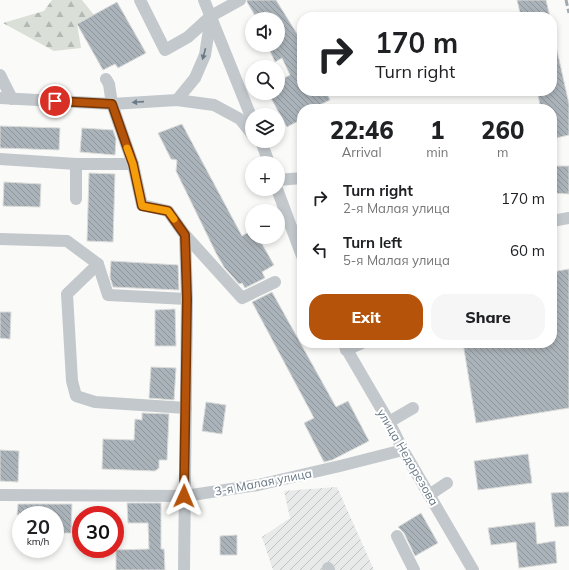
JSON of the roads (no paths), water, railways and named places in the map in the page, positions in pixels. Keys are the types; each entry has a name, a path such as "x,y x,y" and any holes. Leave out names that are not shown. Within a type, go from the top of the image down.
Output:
{"street":[{"path":"140,0 164,50 188,37 211,16 240,0"},
{"path":"204,0 248,108"},
{"path":"177,100 196,78 205,55 211,16"},
{"path":"0,75 12,99"},
{"path":"106,79 109,84 112,104 133,164 142,206 168,211 185,235 242,298 275,282"},
{"path":"0,98 112,104 177,100 214,105 240,119 245,125"},
{"path":"0,159 76,164 133,164"},
{"path":"76,164 76,199"},
{"path":"285,179 297,178"},
{"path":"280,196 297,243"},
{"path":"557,220 569,218"},
{"path":"184,570 187,299 185,235"},
{"path":"0,239 67,241 98,264 108,295 187,299"},
{"path":"98,264 67,294 72,381 76,396 95,402 186,408"},
{"name":"улица Недорезова","path":"345,348 473,570"},
{"path":"389,422 413,408"},
{"name":"3-я Малая улица","path":"0,495 184,496 258,485 403,450"},
{"path":"429,495 447,483"},
{"path":"397,536 414,570"}],"railway":[{"path":"566,0 569,13"}]}
